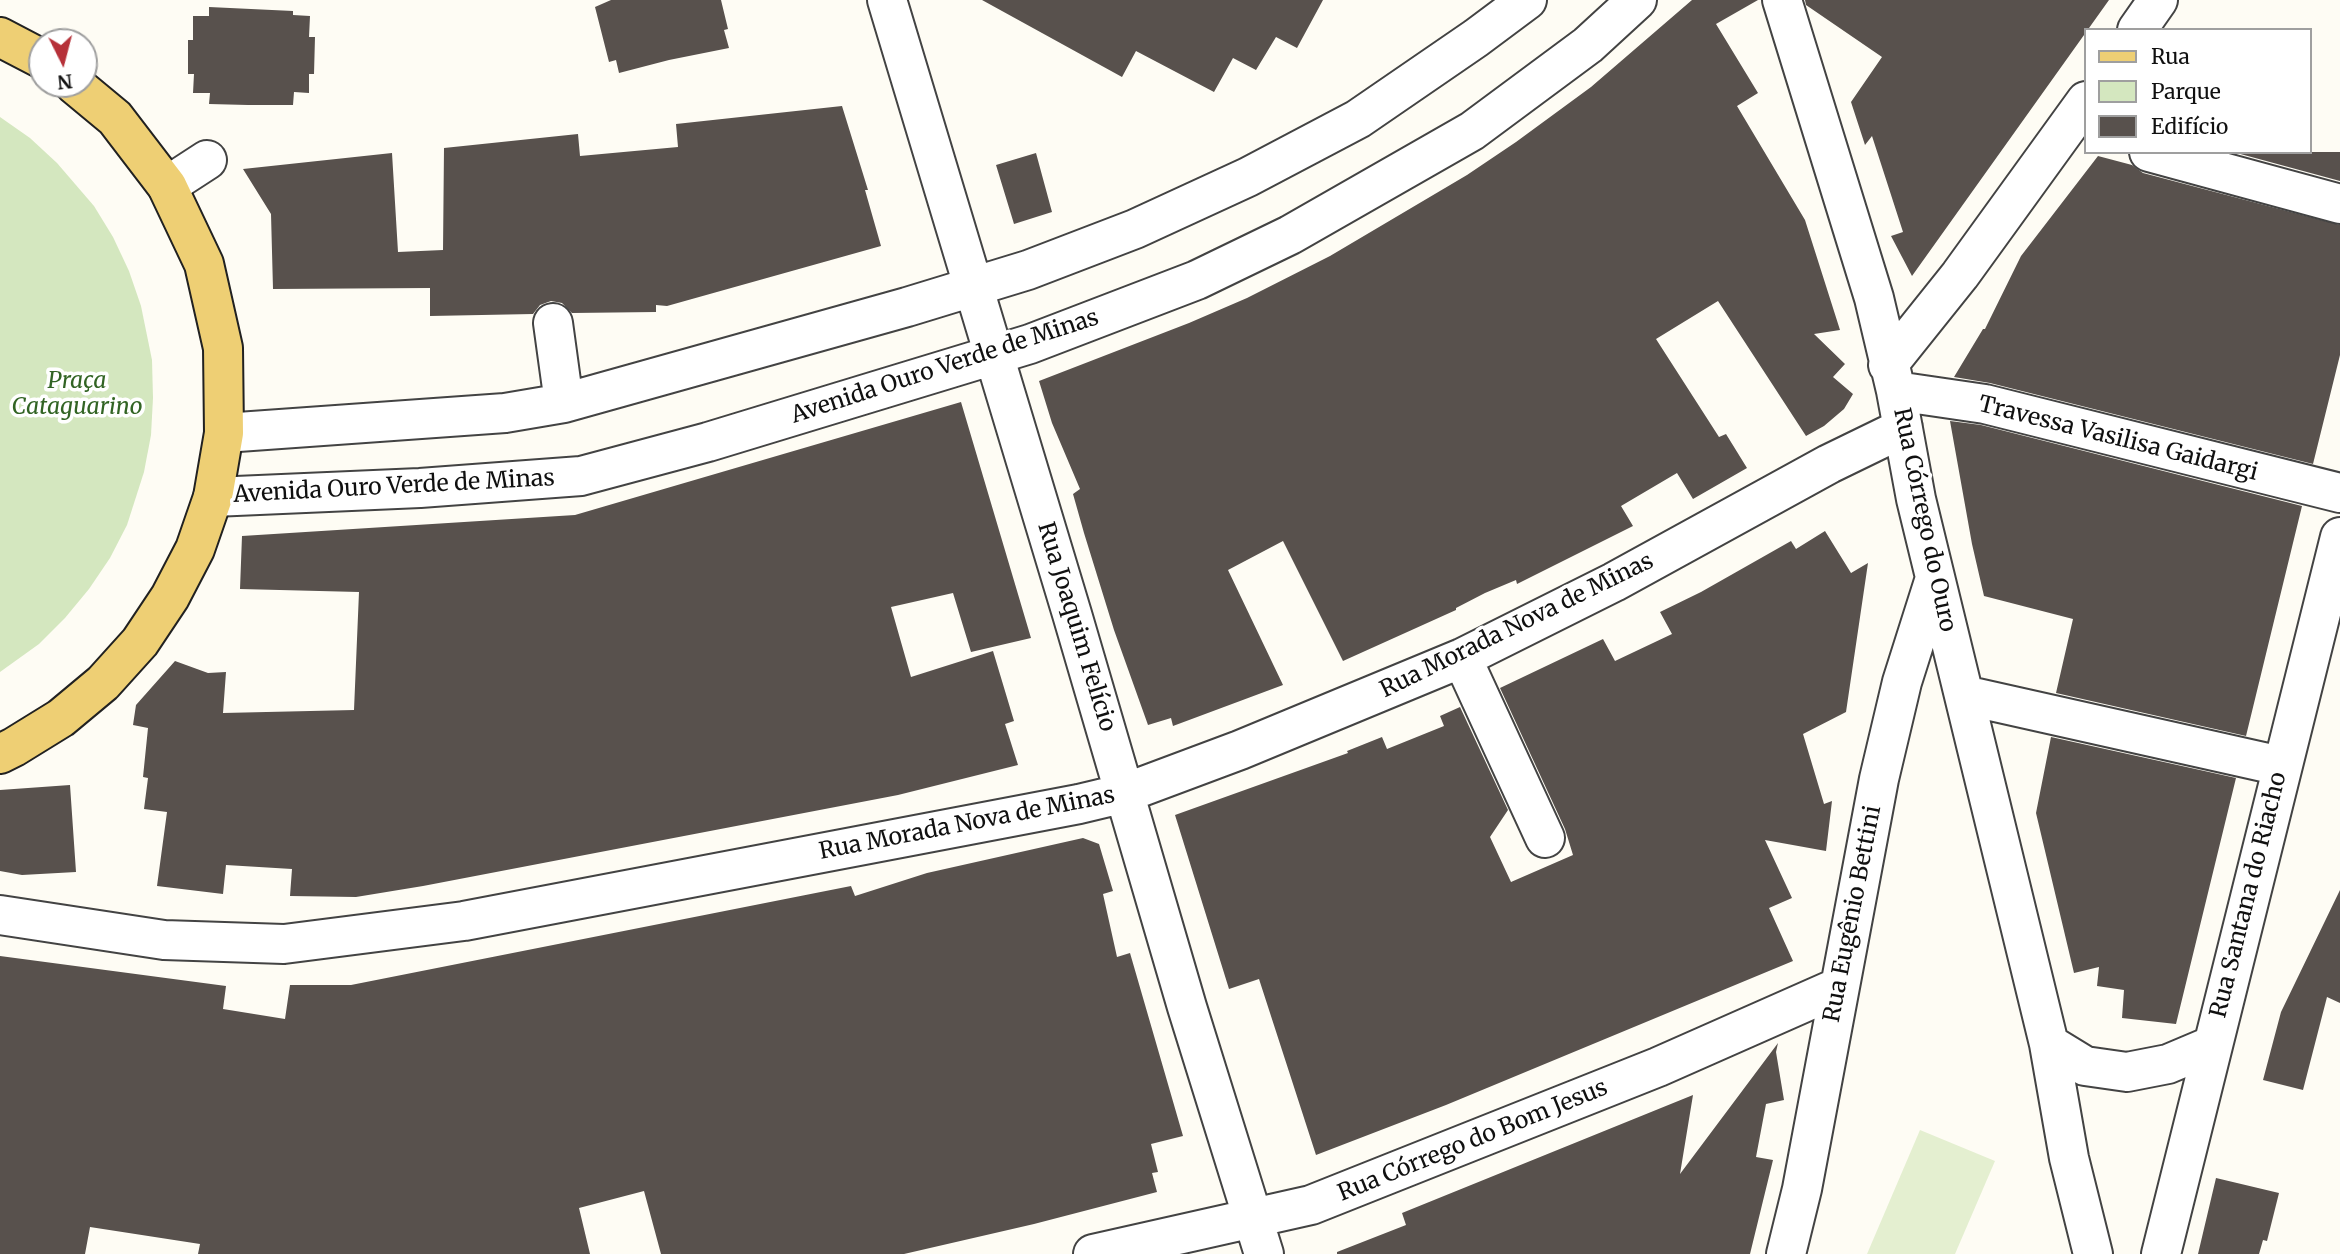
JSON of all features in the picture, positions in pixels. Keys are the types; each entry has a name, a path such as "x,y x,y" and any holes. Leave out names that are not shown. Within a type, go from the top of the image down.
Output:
{"main road":[{"path":"0,37 28,52"},
{"path":"0,754 61,718 103,682 140,642 170,597 195,549 213,497 224,433 223,348 204,264 167,186 115,118 91,98"}],"street":[{"name":"Rua Joaquim Felício","path":"887,0 1183,993 1264,1254"},
{"path":"224,433 505,413 564,403 1028,270 1135,229 1248,177 1358,119 1527,0"},
{"name":"Avenida Ouro Verde de Minas","path":"213,497 420,488 581,476 708,442 1030,344 1197,281 1290,235 1472,131 1588,45 1637,0"},
{"name":"Rua Córrego do Ouro","path":"1782,0 1874,298 1916,499 2049,1044 2069,1158 2092,1254"},
{"path":"2138,28 2158,0"},
{"path":"1892,378 1960,275 2079,122"},
{"path":"2156,154 2340,204"},
{"path":"167,186 207,160"},
{"path":"553,323 564,403"},
{"name":"Travessa Vasilisa Gaidargi","path":"1892,378 2340,493"},
{"name":"Rua Morada Nova de Minas","path":"0,915 164,940 284,944 464,921 1125,793 1240,750 1462,658 1614,582 1829,464 1903,428"},
{"name":"Rua Santana do Riacho","path":"2155,1249 2213,1045 2340,537"},
{"name":"Rua Eugênio Bettini","path":"1786,1254 1802,1189 1882,767 1902,682 1935,578"},
{"path":"1462,658 1545,838"},
{"path":"1964,695 2281,766"},
{"name":"Rua Córrego do Bom Jesus","path":"1093,1254 1311,1205 1658,1067 1839,987"},
{"path":"2049,1044 2085,1066 2127,1072 2168,1064 2213,1045"}],"green space":[{"name":"Praça Cataguarino","path":"0,117 30,138 57,163 94,206 113,237 141,306 152,360 153,398 151,435 144,472 127,525 110,558 65,618 39,644 0,672"},
{"path":"1920,1130 1995,1161 1955,1254 1867,1254"}],"building":[{"path":"611,0 721,0 728,29 724,30 729,48 619,73 616,60 609,62 595,7"},
{"path":"982,0 1323,0 1297,48 1276,37 1256,70 1233,58 1214,92 1136,51 1122,77"},
{"path":"1692,0 1758,0 1716,24 1758,93 1737,106 1805,220 1840,330 1814,334 1845,364 1833,377 1853,394 1844,409 1824,426 1806,436 1718,301 1656,339 1719,437 1726,434 1747,468 1693,499 1677,473 1621,506 1633,526 1517,584 1516,580 1485,593 1456,610 1343,661 1283,541 1228,570 1283,685 1173,726 1171,718 1148,725 1114,630 1084,533 1073,494 1080,489 1052,423 1039,381 1189,323 1247,298 1330,256 1467,175 1516,142 1591,87"},
{"path":"1805,0 2109,0 2089,28 2084,28 2084,35 1912,276 1891,236 1903,232 1872,136 1865,145 1851,102 1882,57 1806,5"},
{"path":"209,7 293,11 293,15 310,16 309,37 315,37 314,74 309,74 309,93 294,92 293,105 248,105 209,104 210,93 193,93 194,74 188,74 188,40 193,40 193,16 209,16"},
{"path":"842,106 868,190 865,190 881,246 667,306 656,305 656,312 572,313 562,303 551,301 540,305 533,314 430,316 430,288 273,289 271,214 243,169 392,153 398,252 443,250 444,148 578,134 580,156 678,147 676,124"},
{"path":"2340,152 2340,181 2240,154"},
{"path":"1036,153 1052,212 1014,224 996,165"},
{"path":"2098,156 2132,165 2143,173 2340,225 2340,355 2313,464 1990,383 1954,377 1985,329 2021,256"},
{"path":"961,402 1031,638 971,652 953,593 891,607 911,677 993,651 1014,721 1005,724 1018,765 898,795 356,897 290,896 292,869 226,865 223,894 157,886 167,812 144,809 148,778 143,777 148,728 133,725 136,705 175,661 208,673 226,672 223,713 354,710 359,592 240,589 242,536 575,515"},
{"path":"1950,421 1981,425 2302,506 2246,736 2056,693 2073,619 1984,596"},
{"path":"1825,531 1851,573 1868,563 1846,712 1803,734 1824,804 1832,801 1826,851 1765,840 1792,898 1769,908 1793,961 1446,1105 1316,1155 1259,979 1229,989 1175,815 1348,753 1347,751 1382,737 1387,749 1444,726 1440,716 1460,707 1508,810 1490,837 1511,882 1573,855 1565,829 1500,688 1603,639 1615,661 1672,634 1660,612 1791,541 1796,549"},
{"path":"2051,737 2236,778 2176,1024 2122,1018 2124,990 2097,986 2099,967 2074,973 2036,813"},
{"path":"70,785 76,872 22,875 0,871 0,790"},
{"path":"1083,838 1099,844 1113,891 1103,894 1117,957 1130,953 1183,1136 1151,1144 1158,1172 1152,1173 1157,1192 904,1254 661,1254 644,1191 579,1208 590,1254 198,1254 200,1244 90,1227 85,1254 0,1254 0,956 226,986 223,1009 285,1019 290,985 351,985 851,886 855,896 927,873"},
{"path":"2340,890 2340,1003 2327,997 2303,1090 2263,1080 2281,1012"},
{"path":"1778,1043 1776,1052 1784,1100 1766,1104 1756,1157 1773,1160 1750,1254 1337,1254 1406,1225 1402,1213 1693,1095 1680,1174"},
{"path":"2216,1178 2279,1193 2267,1241 2263,1240 2259,1254 2198,1254"}]}
